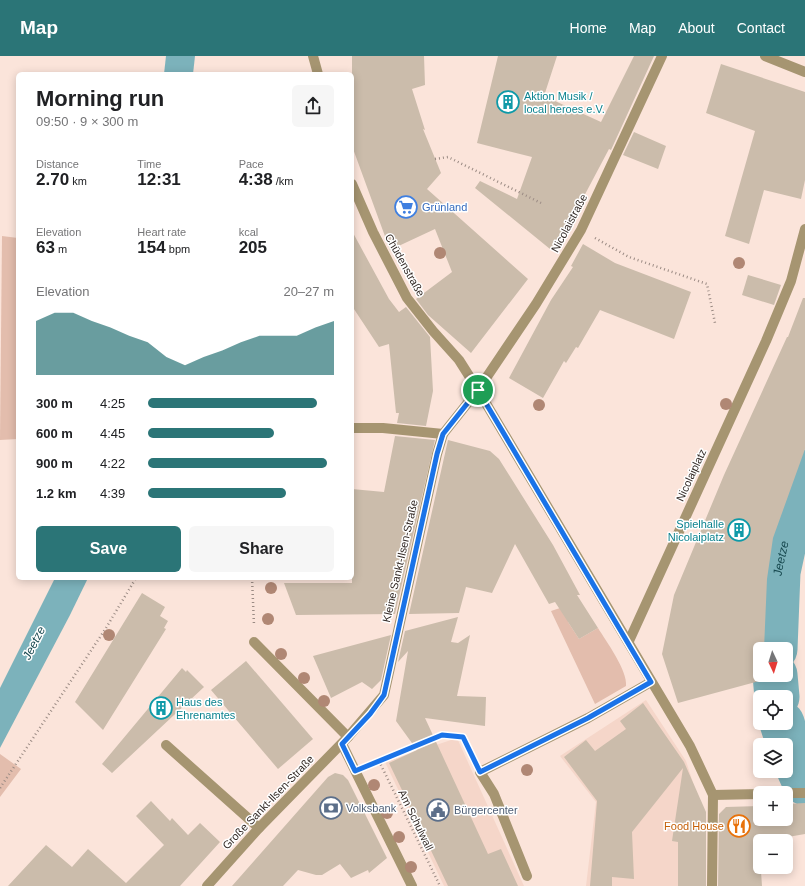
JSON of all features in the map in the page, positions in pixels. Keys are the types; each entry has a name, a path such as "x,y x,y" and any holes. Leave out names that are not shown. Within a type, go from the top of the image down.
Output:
{"street":[{"path":"313,56 317,72"},
{"name":"Nicolaistraße","path":"478,390 536,304 581,230 662,56"},
{"path":"765,56 805,72"},
{"name":"Chüdenstraße","path":"354,189 373,232 407,298 432,331 459,360 478,390"},
{"name":"Nicolaiplatz","path":"629,641 766,341 791,281 805,229"},
{"path":"478,390 629,641 651,682 690,746 713,795 712,886"},
{"name":"Kleine Sankt-Ilsen-Straße","path":"345,741 378,704 386,688 404,601 437,454 443,434 478,390"},
{"path":"354,428 383,428 443,434"},
{"path":"254,642 345,741 355,771 412,886"},
{"path":"527,876 494,794 480,772 588,718 651,682"},
{"name":"Große Sankt-Ilsen-Straße","path":"208,886 258,828 345,741"},
{"path":"166,745 258,828"},
{"path":"793,793 805,792"},
{"path":"713,795 753,794"}],"path":[{"path":"435,159 448,156 541,203"},
{"path":"581,230 629,257 707,284 715,323"},
{"path":"0,788 102,635 135,580"},
{"path":"252,580 254,642"},
{"path":"355,771 442,735 463,737 480,772"},
{"name":"Am Schulwall","path":"379,760 440,886"}],"shaded area":[{"path":"2,236 16,238 16,439 0,440"},
{"path":"578,602 568,622 579,639 598,628 616,656 624,672 626,680 626,686 595,704 551,611"},
{"path":"646,700 686,761 699,801 703,886 586,886 596,802 560,756"},
{"name":"Bürgercenter","path":"457,738 524,886 444,886 385,762"},
{"path":"0,754 21,769 0,797"}],"water":[{"path":"166,56 195,56 193,72 164,72"},
{"path":"54,580 87,580 0,748 0,688"}],"building":[{"path":"352,56 424,56 425,85 412,89 425,130 423,129 441,173 427,189 528,279 471,353 428,315 416,299 452,272 435,229 390,250 354,151 354,72 352,72"},
{"path":"498,56 557,56 544,96 601,122 634,56 654,56 611,150 609,149 573,217 550,249 475,188 480,181 517,199 532,157 477,143"},
{"path":"721,64 805,92 805,180 801,199 764,190 749,244 725,236 755,131 706,113"},
{"path":"634,132 666,146 658,169 623,155"},
{"path":"354,235 389,299 399,312 406,307 430,337 433,391 426,426 397,423 399,413 396,413 389,344 379,347 354,309"},
{"path":"583,244 615,263 691,292 674,339 600,310 578,348 576,347 566,363 564,361 543,398 509,378 551,300 573,267 571,266"},
{"path":"748,275 781,285 774,305 742,295"},
{"path":"803,298 805,298 805,449 773,538 767,579 764,642 753,642 753,682 756,682 678,703 662,654 674,595 724,475 788,337"},
{"path":"395,436 435,440 395,614 296,615 284,583 352,583 352,580 354,580 354,489 384,492"},
{"path":"448,440 490,451 499,459 553,545 580,595 577,595 598,628 579,639 555,602 549,604 515,544 492,593 466,587 459,613 409,614"},
{"path":"142,593 165,607 160,616 168,621 164,628 166,629 103,730 75,702"},
{"path":"458,617 451,642 458,643 470,635 457,696 486,697 485,726 425,718 488,854 501,849 518,886 448,886 389,763 417,750 396,721 408,651 398,662 405,631"},
{"path":"391,635 381,680 372,689 362,682 331,698 313,656"},
{"path":"246,661 313,739 278,769 211,690"},
{"path":"182,668 186,672 187,670 204,687 112,773 102,764"},
{"path":"643,703 684,762 706,812 706,886 678,886 678,842 672,841 683,768 632,832 634,879 612,877 612,886 590,886 597,801 564,757 586,740 595,751 626,729 620,721"},
{"path":"335,773 343,775 348,780 387,858 369,873 368,870 351,878 340,864 322,875 316,875 298,870 283,886 232,886 328,777"},
{"path":"151,801 170,821 172,818 188,835 200,823 220,842 180,886 8,886 46,845 72,867 88,849 126,883 164,845 136,816"},
{"path":"805,803 805,834 793,836 793,834 753,834 753,874 761,874 762,886 718,886 719,814 726,807 753,806 753,826 793,826 793,804"}],"waterway":[{"name":"Jeetze","path":"775,642 778,572 789,521 805,472"},
{"name":"Jeetze","path":"776,682 776,690"},
{"name":"Jeetze","path":"784,730 792,754 805,783"}],"place":[{"name":"Aktion Musik / local heroes e.V.","path":"508,102"},
{"name":"Grünland","path":"406,207"},
{"name":"Spielhalle Nicolaiplatz","path":"739,530"},
{"name":"Haus des Ehrenamtes","path":"161,708"},
{"name":"Volksbank","path":"331,808"},
{"name":"Bürgercenter","path":"438,810"},
{"name":"Food House","path":"739,826"}],"route":[{"path":"478,390 629,641 651,682 588,718 480,772 463,737 442,735 355,771 342,744 370,714 384,695 400,616 437,454 443,434 478,390"}]}
